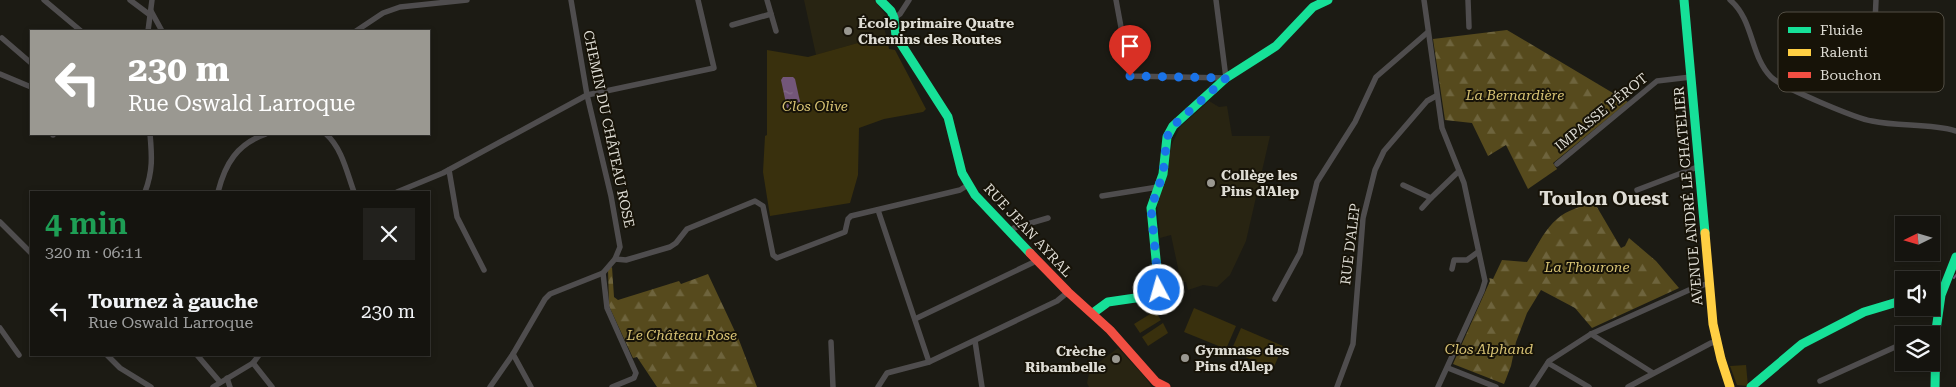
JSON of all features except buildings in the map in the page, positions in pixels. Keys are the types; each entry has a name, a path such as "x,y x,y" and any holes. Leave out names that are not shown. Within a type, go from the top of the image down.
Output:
{"main road":[{"name":"RUE JEAN AYRAL","path":"880,0 891,11 894,18 896,36 948,117 962,174 982,204 1068,292 1093,313 1152,377 1166,387"},
{"path":"1093,313 1108,302 1151,296 1159,290 1151,208 1163,174 1167,137 1173,126 1226,78 1276,46 1313,7 1328,0"},
{"name":"AVENUE ANDRÉ LE CHATELIER","path":"1684,0 1716,342 1730,387"},
{"path":"1937,326 1942,289 1956,256"},
{"path":"1751,387 1802,344 1864,312 1895,303"},
{"path":"1935,371 1935,387"}],"street":[{"path":"44,0 80,30"},
{"path":"130,0 150,13 161,30"},
{"path":"148,30 152,0"},
{"path":"358,30 383,13 400,7 467,0"},
{"name":"CHEMIN DU CHÂTEAU ROSE","path":"571,0 587,95 611,196 620,247 615,259"},
{"path":"399,191 449,170 587,95 714,68 698,0"},
{"path":"767,0 776,31"},
{"path":"894,18 900,14 909,0"},
{"path":"1116,0 1130,76 1226,78 1216,0"},
{"path":"1424,0 1442,128 1464,183 1485,281 1438,387"},
{"path":"1468,0 1469,27"},
{"path":"1730,0 1743,16 1765,70 1778,83"},
{"path":"732,25 771,14"},
{"path":"1275,299 1300,253 1317,182 1355,122 1376,77 1428,32"},
{"path":"2,38 30,62"},
{"path":"0,74 30,87"},
{"name":"IMPASSE PÉROT","path":"1557,164 1657,81 1691,78"},
{"path":"1800,92 1871,121 1956,131"},
{"name":"RUE D'ALEP","path":"1337,387 1353,344 1363,218 1375,170 1384,151 1426,101 1436,96"},
{"path":"145,191 151,178 150,135"},
{"path":"218,191 228,165 240,148 264,135"},
{"path":"327,135 332,139 342,158 354,191"},
{"path":"1637,190 1700,166"},
{"path":"449,170 458,217 484,270"},
{"path":"1422,208 1459,171"},
{"path":"490,387 513,354 545,299 550,294 603,273 615,259 626,260 670,247 676,243 687,229 755,201 763,206 773,255 777,258 845,232 848,219 851,216 960,190 968,185"},
{"path":"1404,185 1431,198"},
{"path":"1102,196 1158,188"},
{"path":"878,210 929,362"},
{"path":"1010,232 1014,228 1048,218"},
{"path":"0,222 30,252"},
{"path":"1452,269 1454,260 1467,260 1478,252"},
{"path":"915,319 1037,259"},
{"path":"603,273 607,308 636,373 634,378 612,387"},
{"path":"1532,387 1548,362 1591,334 1689,290 1709,283"},
{"path":"878,387 887,373 929,362 1057,301 1068,292"},
{"path":"0,328 19,355"},
{"path":"1591,334 1654,373"},
{"path":"975,341 982,387"},
{"path":"831,342 833,387"},
{"path":"1628,387 1716,342"},
{"path":"1820,381 1895,347"},
{"path":"513,354 531,387"},
{"path":"109,356 120,368 151,387"},
{"path":"198,356 220,382"},
{"path":"213,387 253,363 258,356"},
{"path":"1548,362 1589,387"},
{"path":"253,363 272,387"},
{"path":"1448,368 1496,387"},
{"path":"227,378 230,387"}],"shaded area":[{"name":"École primaire Quatre Chemins des Routes","path":"804,0 874,0 888,18 884,27 886,35 816,55"},
{"name":"Collège les Pins d'Alep","path":"1209,101 1219,107 1227,106 1232,136 1270,136 1246,241 1230,275 1217,287 1203,285 1188,290 1186,282 1181,282 1171,235 1160,238 1157,206 1172,144 1180,127"},
{"name":"Crèche Ribambelle","path":"1118,348 1152,387 1089,387 1087,383 1090,369"}],"green space":[{"name":"La Bernardière","path":"1507,30 1628,102 1553,163 1557,169 1528,189 1506,145 1488,156 1472,123 1445,120 1433,39"},
{"name":"Clos Olive","path":"886,35 889,49 895,50 926,109 923,112 884,119 859,128 858,175 850,203 770,216 763,172 765,136 767,135 767,50 808,57"},
{"name":"La Thourone","path":"1594,202 1621,248 1625,246 1629,238 1656,261 1679,288 1592,328 1575,308 1541,290 1527,313 1516,342 1511,366 1504,384 1453,364 1490,281 1489,278 1493,279 1502,260 1527,262 1552,223 1570,211"},
{"name":"Le Château Rose","path":"612,267 614,297 618,300 679,281 681,284 708,274 739,340 757,387 657,387 637,357 633,358 609,306 608,269"},
{"path":"1194,308 1236,326 1226,349 1184,332"},
{"path":"1155,311 1161,320 1140,333 1134,324"},
{"path":"1163,323 1168,333 1148,346 1142,337"},
{"path":"1241,328 1283,346 1273,369 1231,351"},
{"path":"1746,365 1748,386 1737,385 1730,366"}],"water":[{"path":"783,77 793,77 795,79 801,106 799,110 790,111 787,108 781,80"}],"traffic: fast":[{"path":"880,0 891,11 894,18 896,36 948,117 962,173 975,195 1030,253"},
{"path":"1093,313 1108,302 1156,295 1159,290 1151,208 1163,174 1167,137 1173,126 1226,78 1276,46 1313,7 1328,0"},
{"path":"1684,0 1705,233"},
{"path":"1935,387 1936,330 1941,295 1956,257"},
{"path":"1751,387 1802,344 1864,312 1895,303"}],"traffic: slow":[{"path":"1705,233 1713,324 1730,387"}],"traffic: jam":[{"path":"1030,253 1068,292 1110,330 1156,382 1166,387"}],"place":[{"name":"École primaire Quatre Chemins des Routes","path":"848,31"},
{"name":"Collège les Pins d'Alep","path":"1211,183"},
{"name":"Gymnase des Pins d'Alep","path":"1185,358"},
{"name":"Crèche Ribambelle","path":"1116,359"}],"district":[{"name":"Toulon Ouest","path":"1604,198"}],"route":[{"path":"1130,76 1226,78 1173,126 1167,137 1163,174 1151,208 1159,290"}],"park label":[{"name":"Clos Alphand","path":"1489,349"}]}
